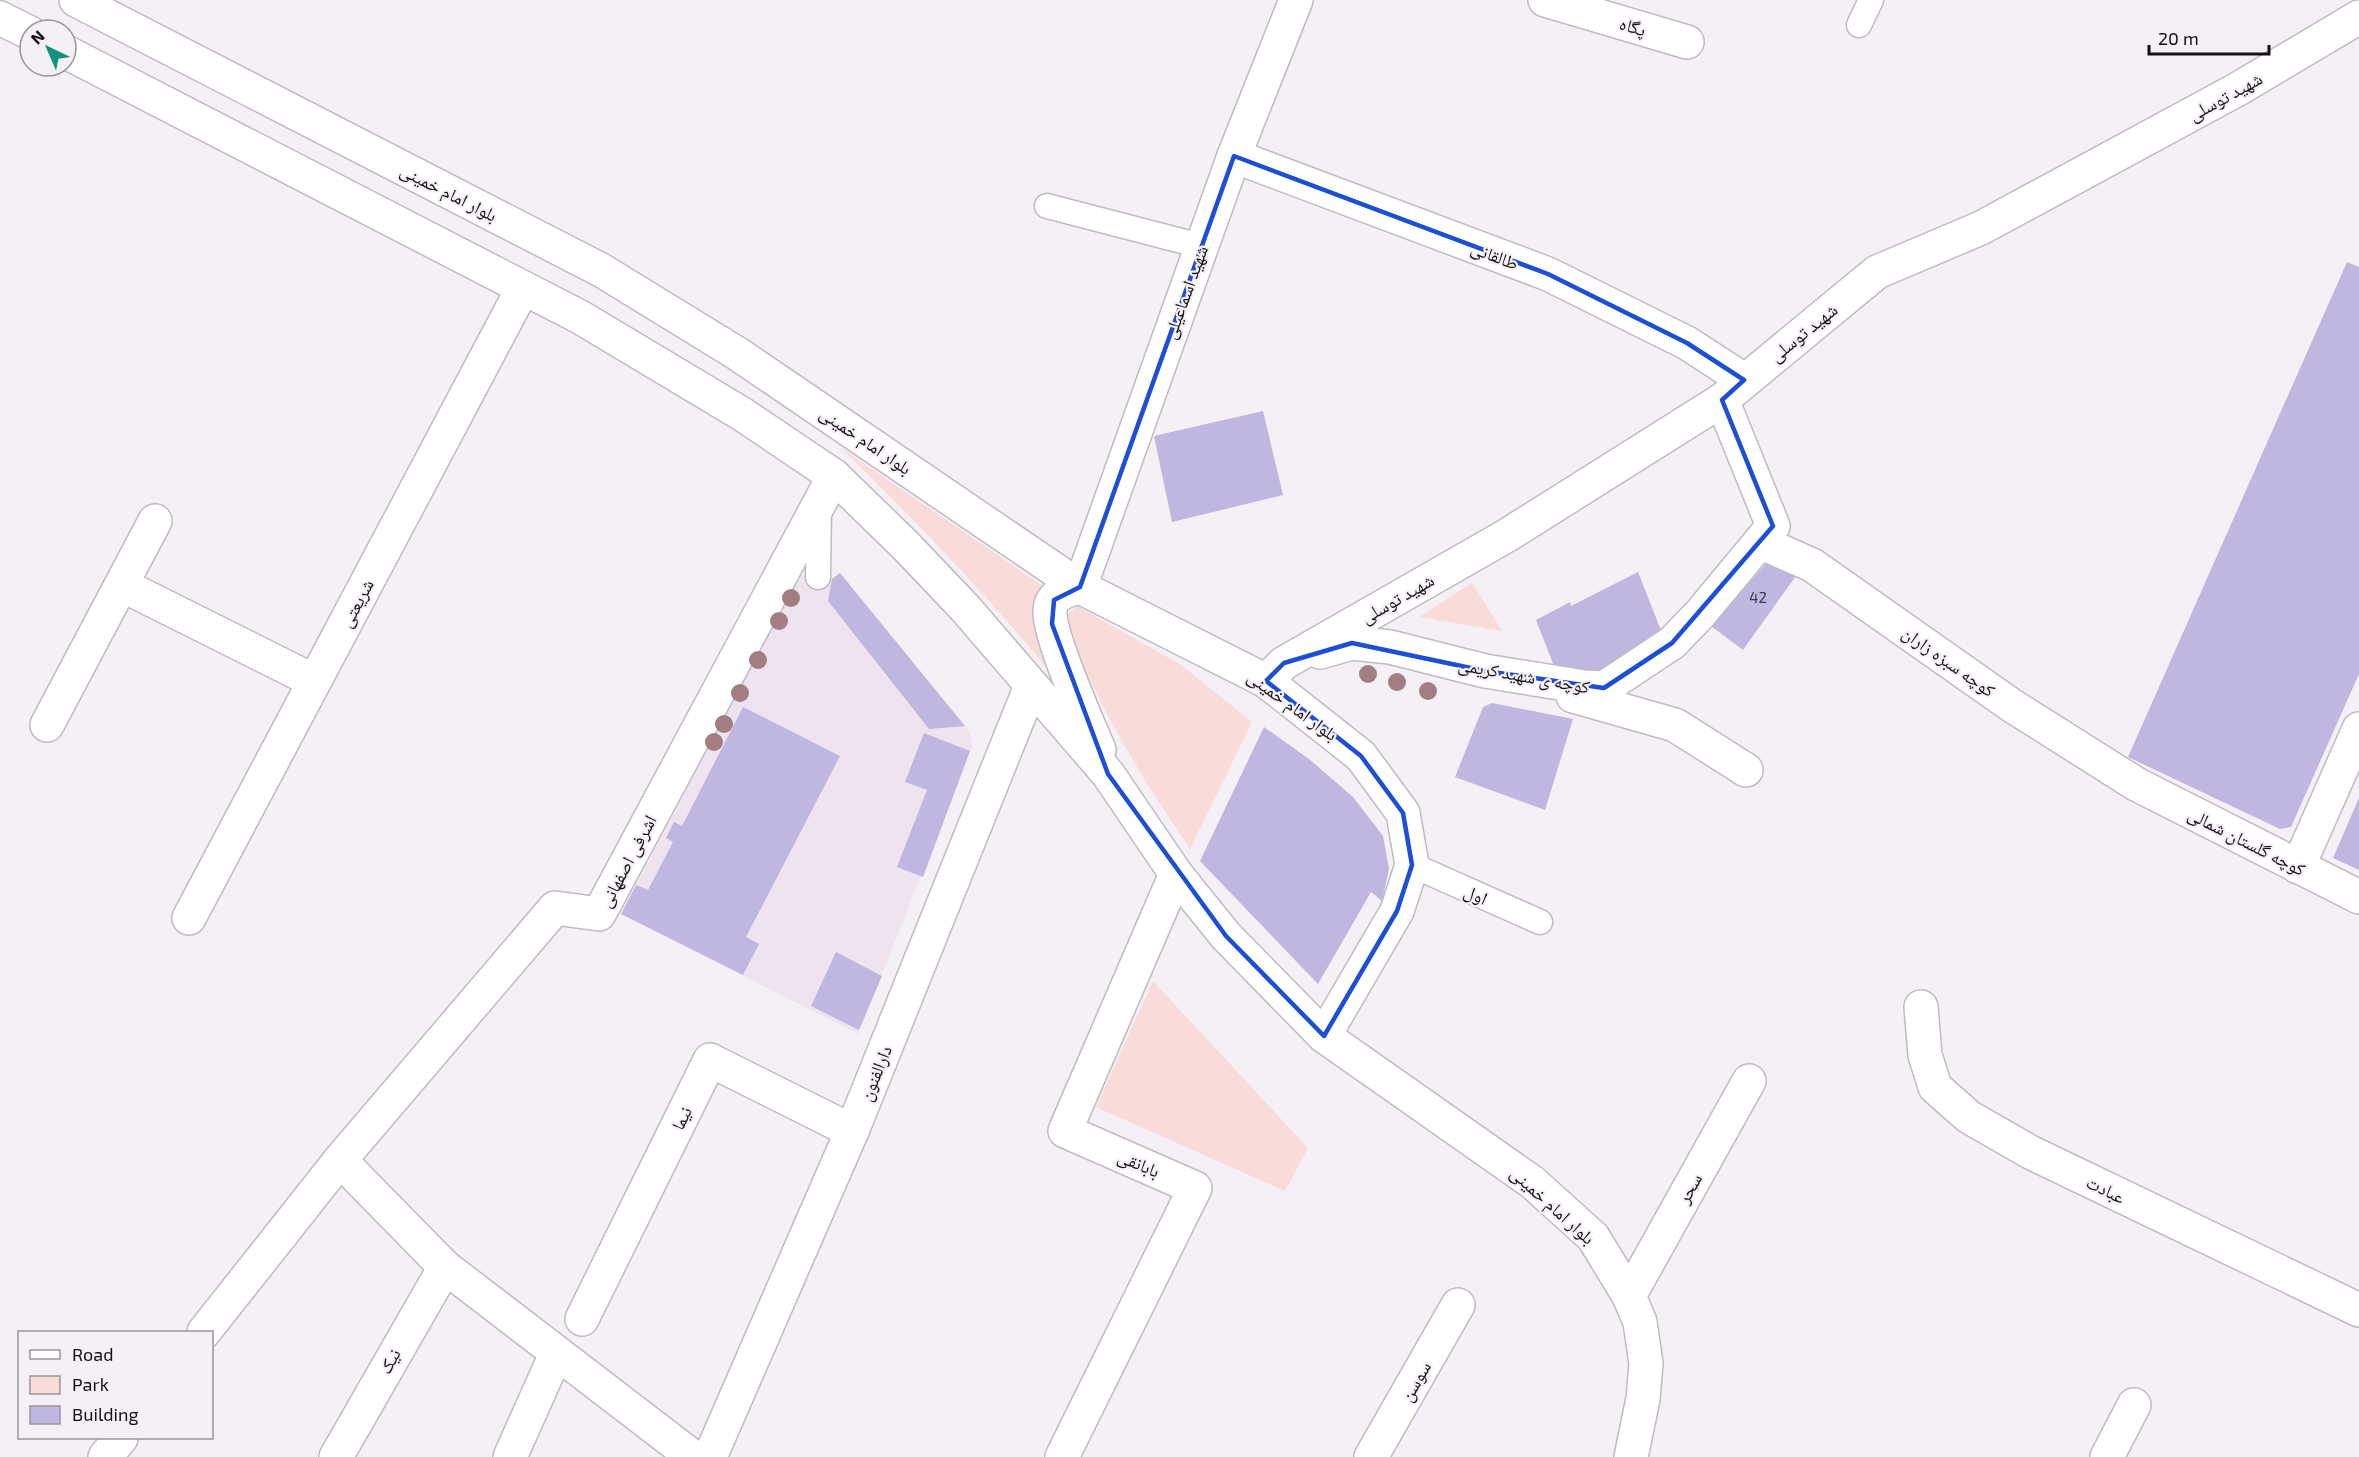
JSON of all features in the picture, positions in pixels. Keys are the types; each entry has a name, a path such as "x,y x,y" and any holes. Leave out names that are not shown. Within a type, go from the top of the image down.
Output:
{"street":[{"name":"بلوار امام خمینی","path":"76,0 601,270 747,360 1080,586 1275,672 1361,756 1403,813 1412,865 1398,911 1324,1036"},
{"name":"شهید اسماعیلی","path":"1080,586 1234,156 1296,0"},
{"name":"پگاه","path":"1545,0 1687,42"},
{"name":"شهید توسلی","path":"1275,672 1506,536 1733,390 1877,272 1981,228 2238,89 2359,17"},
{"path":"0,18 18,27"},
{"name":"بلوار امام خمینی","path":"78,58 580,317 742,414 826,489 906,546 965,608 1108,774 1176,874 1226,936 1324,1036 1532,1182 1593,1237 1629,1296 1640,1322 1646,1364 1643,1399 1631,1457"},
{"name":"طالقانی","path":"1234,156 1548,274 1687,343 1733,390"},
{"name":"شریعتی","path":"189,918 523,288"},
{"path":"1733,390 1767,534"},
{"name":"اشرفی اصفهانی","path":"340,1160 555,908 599,914 826,489"},
{"path":"47,724 155,521"},
{"name":"کوچه ی شهید کریمی","path":"1275,672 1352,643 1390,647 1485,671 1604,688 1672,643 1700,614 1767,534"},
{"name":"کوچه سبزه زاران","path":"1767,534 2011,705 2136,784"},
{"path":"122,585 314,681"},
{"path":"1080,586 1063,592 1054,600 1050,610 1052,624 1108,774"},
{"path":"1485,671 1675,725 1746,770"},
{"name":"دارالفنون","path":"710,1457 852,1131 1031,686"},
{"path":"2298,867 2359,729"},
{"name":"کوچه گلستان شمالی","path":"2136,784 2359,897"},
{"name":"بابانقی","path":"1062,1457 1195,1188 1065,1131 1176,874"},
{"name":"عبادت","path":"1921,1007 1924,1055 1935,1087 1969,1117 2030,1152 2359,1310"},
{"name":"نیما","path":"582,1319 710,1060 852,1131"},
{"name":"سحر","path":"1629,1296 1749,1081"},
{"path":"205,1331 340,1160 446,1267 556,1354 693,1457"},
{"name":"نیک","path":"336,1457 402,1339 446,1267"},
{"name":"سوسن","path":"1371,1457 1458,1305"},
{"path":"510,1457 556,1354"},
{"path":"2107,1457 2134,1405"},
{"path":"105,1457 119,1439"}],"lane":[{"path":"1859,25 1870,0"},
{"path":"1047,206 1201,246"},
{"path":"818,577 826,489"},
{"name":"اول","path":"1412,865 1540,922"}],"highlighted area":[{"path":"1234,156 1548,274 1687,343 1744,380 1722,400 1773,526 1672,643 1604,688 1485,671 1352,643 1284,663 1266,681 1361,756 1403,813 1412,865 1397,911 1324,1036 1226,936 1108,774 1052,624 1054,600 1080,587"}],"shaded area":[{"path":"840,573 970,733 972,747 858,1034 621,914 800,575 832,579"}],"green space":[{"path":"841,448 1046,588 1060,684 954,563"},
{"path":"1472,583 1502,631 1419,617"},
{"path":"1077,606 1181,665 1252,722 1190,849 1154,795 1092,684 1066,625 1069,613"},
{"path":"1153,981 1308,1148 1285,1191 1096,1107"}],"building":[{"path":"2347,262 2359,267 2359,674 2291,827 2280,829 2128,757"},
{"path":"1263,411 1283,495 1172,522 1154,436"},
{"path":"1776,552 1801,569 1743,650 1711,626"},
{"path":"1638,572 1662,633 1602,674 1556,671 1536,620 1570,602 1571,606"},
{"path":"840,573 965,726 929,729 828,601 832,579"},
{"path":"1492,703 1573,719 1545,810 1455,777 1483,707"},
{"path":"743,707 840,756 746,937 759,944 743,975 621,914 636,885 648,890 673,842 666,838 674,822 682,826"},
{"path":"1264,727 1309,759 1353,797 1383,836 1389,869 1382,901 1371,892 1318,984 1200,861"},
{"path":"924,733 970,751 923,877 897,867 927,790 905,782"},
{"path":"2359,798 2359,870 2333,858"},
{"path":"836,952 882,976 859,1030 811,1006"}]}
